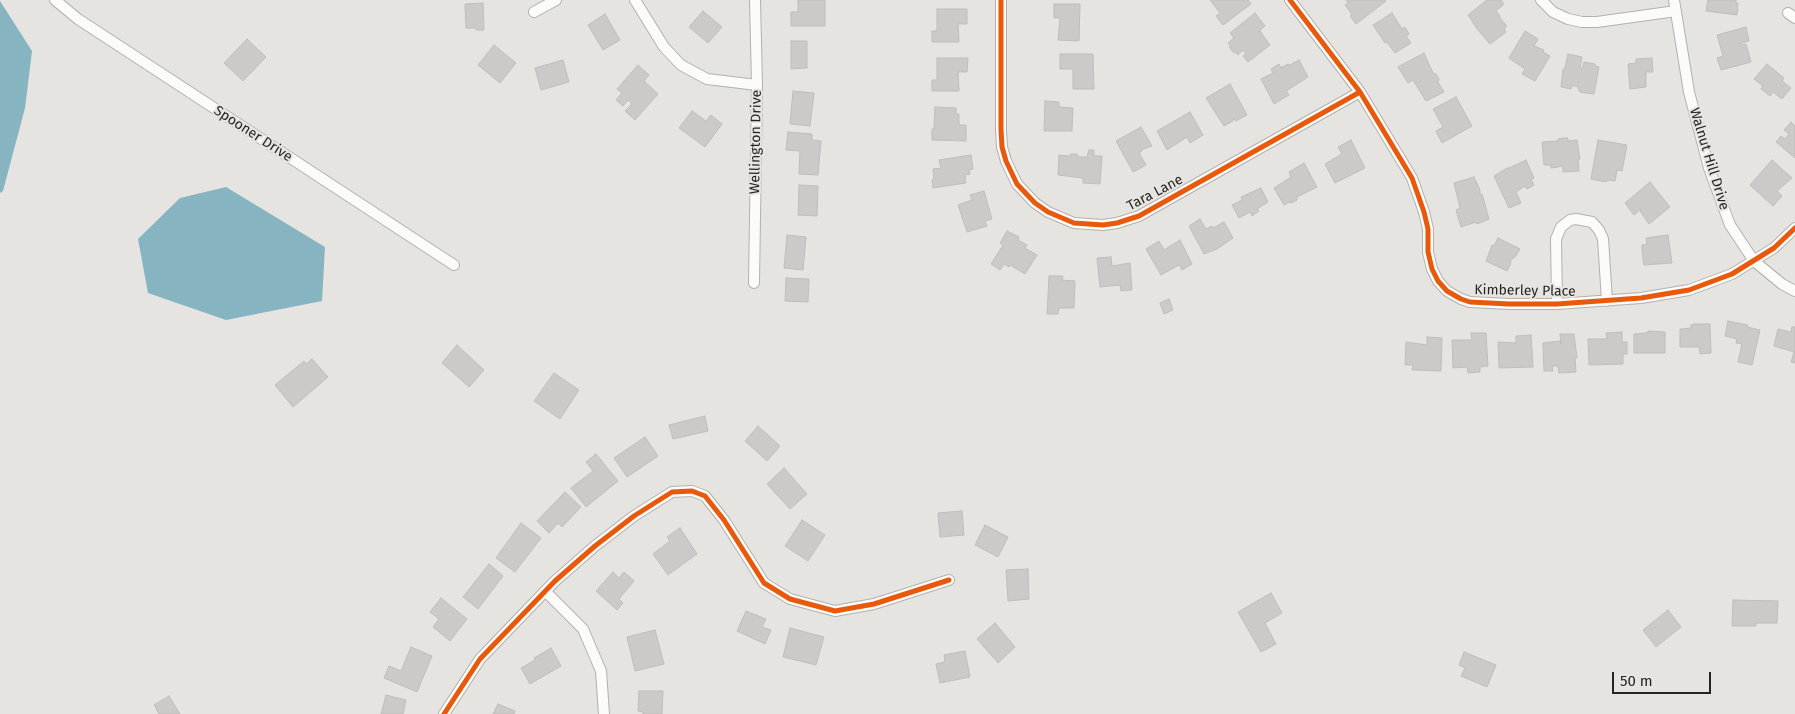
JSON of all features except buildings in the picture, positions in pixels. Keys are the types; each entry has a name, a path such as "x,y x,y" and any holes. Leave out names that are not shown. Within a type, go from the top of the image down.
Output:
{"street":[{"name":"Spooner Drive","path":"55,0 78,19 454,265"},
{"path":"534,12 556,0"},
{"path":"635,0 664,47 681,65 707,79 757,85"},
{"name":"Wellington Drive","path":"754,283 757,85 755,0"},
{"name":"Tara Lane","path":"1001,0 1002,138 1006,161 1017,184 1035,203 1048,212 1074,223 1088,225 1110,224 1139,216 1360,92"},
{"name":"Kimberley Place","path":"1290,0 1360,92 1412,178 1420,196 1428,229 1428,252 1432,269 1447,291 1461,299 1470,302 1508,304 1557,304 1642,298 1689,290 1732,274 1774,248 1795,228"},
{"path":"1541,0 1553,12 1568,19 1582,22 1597,22 1676,11"},
{"name":"Walnut Hill Drive","path":"1674,0 1689,92 1709,168 1730,225 1754,261 1782,284 1795,291"},
{"name":"Kimberley Place","path":"1557,304 1556,239 1561,227 1570,220 1576,219 1592,222 1600,230 1603,239 1607,301"},
{"path":"444,714 480,659 546,591 595,546 634,516 672,492 692,491 705,496 724,520 764,583 790,599 835,611 874,604 949,580"},
{"path":"546,591 583,630 600,671 604,714"}],"water":[{"path":"0,1 32,51 25,108 3,191 0,193"},
{"path":"226,187 325,247 322,301 226,320 148,293 138,239 180,198"}],"cycle path":[{"path":"1001,0 1001,130 1002,147 1006,161 1017,184 1035,203 1048,212 1074,223 1103,225 1139,216 1360,92"},
{"path":"1290,0 1360,92 1412,178 1428,229 1428,252 1432,269 1438,281 1447,291 1461,299 1470,302 1557,304 1641,298 1689,290 1732,274 1774,248 1795,228"},
{"path":"444,714 480,659 555,581 595,546 634,516 672,492 692,491 705,496 724,520 764,583 790,599 835,611 874,604 949,580"}]}
